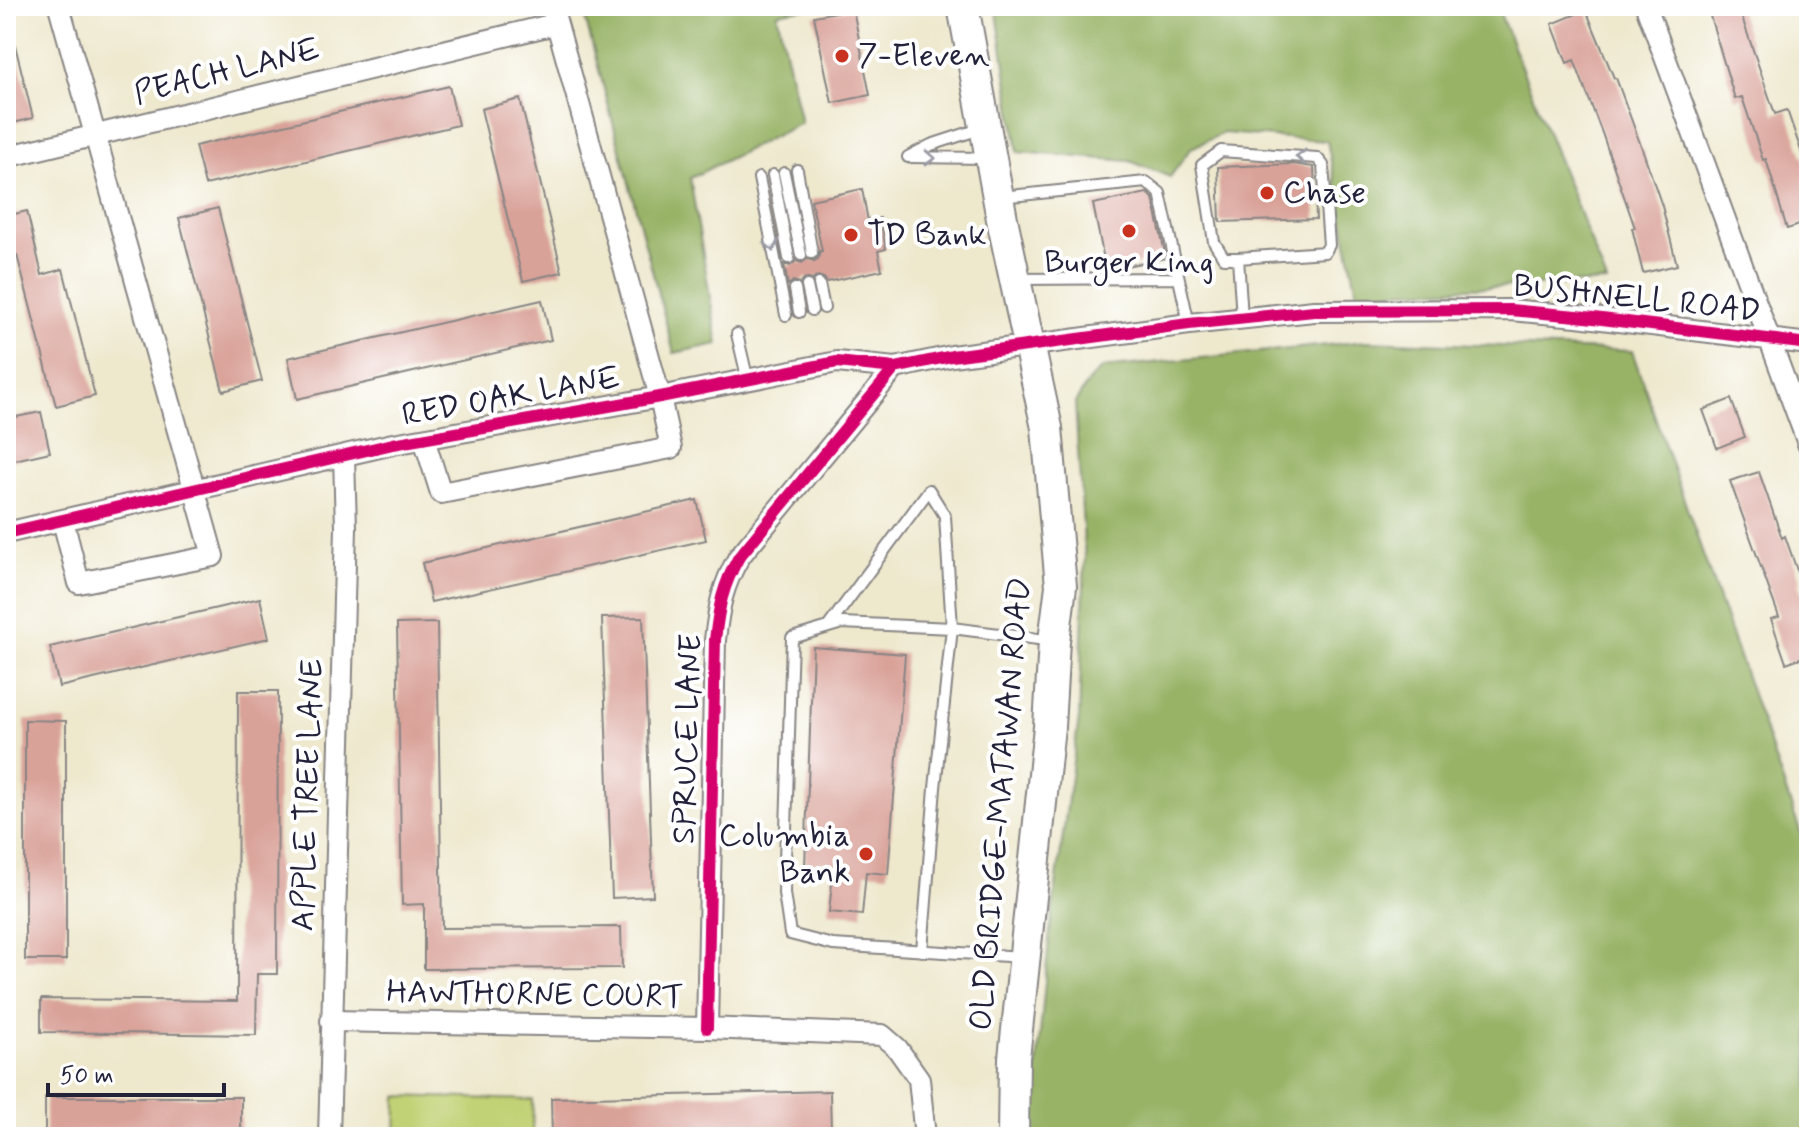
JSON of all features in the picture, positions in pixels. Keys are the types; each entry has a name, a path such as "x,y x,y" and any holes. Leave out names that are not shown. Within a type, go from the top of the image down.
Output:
{"main road":[{"name":"OLD BRIDGE-MATAWAN ROAD","path":"963,6 998,198 1047,428 1061,586 1014,1058 1013,1137"}],"street":[{"path":"59,6 213,556 79,583 63,521"},
{"path":"1646,6 1809,446"},
{"path":"424,439 441,493 671,448 660,397 553,15"},
{"name":"PEACH LANE","path":"6,157 553,15"},
{"name":"BUSHNELL ROAD","path":"1030,346 1314,311 1510,310 1809,344"},
{"name":"RED OAK LANE","path":"6,533 424,439 837,362 895,368 952,356 1030,346"},
{"name":"SPRUCE LANE","path":"707,1028 715,640 721,596 739,557 895,368"},
{"name":"APPLE TREE LANE","path":"329,1137 346,528 344,456"},
{"name":"HAWTHORNE COURT","path":"331,1021 707,1028 882,1035 897,1048 919,1079 925,1137"}],"lane":[{"path":"985,127 931,145 908,157 991,158"},
{"path":"1221,151 1317,158 1323,165 1329,245 1325,252 1238,258 1224,258 1214,242 1202,165 1221,151"},
{"path":"789,258 778,174 806,254 797,170"},
{"path":"759,178 786,315"},
{"path":"998,198 1146,182 1160,193 1189,324"},
{"path":"1238,258 1242,318"},
{"path":"1015,279 1178,278"},
{"path":"819,284 824,308"},
{"path":"807,286 812,310"},
{"path":"795,289 799,312"},
{"path":"737,334 748,381"},
{"path":"828,627 929,490 945,516 952,628 922,951"},
{"path":"1025,957 833,945 790,934 784,893 792,638 842,623 952,628 1054,641"}],"green space":[{"path":"582,6 819,6 777,13 801,123 690,178 718,344 674,353"},
{"path":"996,6 1497,6 1607,282 1357,293 1327,141 1223,133 1191,148 1170,177 1130,161 1018,152"},
{"path":"1367,341 1632,351 1809,857 1809,1137 1032,1137 1050,930 1079,718 1085,558 1075,403 1090,379 1103,368"},
{"path":"397,1096 533,1100 532,1137 396,1137"}],"building":[{"path":"1707,6 1738,6 1775,114 1787,110 1809,174 1809,222 1787,229 1766,159 1763,160 1742,97 1735,99"},
{"name":"7-Eleven","path":"853,9 870,95 832,103 814,16"},
{"path":"1586,10 1616,78 1644,154 1662,206 1677,265 1643,273 1632,228 1635,228 1602,133 1574,60 1567,63 1552,24"},
{"path":"13,37 33,118 6,125 6,38"},
{"path":"449,86 458,125 205,185 195,146"},
{"path":"520,99 562,272 523,281 481,109"},
{"name":"Chase","path":"1293,164 1314,167 1316,219 1220,222 1218,167"},
{"name":"TD Bank","path":"862,189 868,221 880,218 886,249 878,251 882,270 827,282 818,276 812,280 805,278 800,283 793,281 788,285 784,264 790,266 807,259 814,261 822,251 811,200"},
{"name":"Burger King","path":"1147,193 1153,198 1166,258 1106,270 1093,204"},
{"path":"218,208 262,381 223,391 179,218"},
{"path":"27,211 42,275 63,269 95,396 56,406 17,255 6,258 6,216"},
{"path":"542,300 551,340 297,399 288,358"},
{"path":"1731,399 1745,437 1717,448 1703,410"},
{"path":"41,412 50,452 6,462 6,419"},
{"path":"1759,472 1782,538 1785,536 1809,613 1809,655 1786,663 1771,619 1779,617 1730,481"},
{"path":"697,500 706,540 431,602 422,563"},
{"path":"260,598 269,638 59,687 50,647"},
{"path":"643,617 653,896 612,898 602,618"},
{"path":"437,623 442,928 621,927 622,968 424,969 424,904 402,905 397,624"},
{"path":"813,647 905,654 888,874 866,872 862,915 829,912 833,873 805,867"},
{"path":"238,691 278,691 277,974 257,974 256,1035 41,1032 41,999 237,1001"},
{"path":"25,720 66,721 66,960 25,960"},
{"path":"830,1091 831,1132 552,1137 551,1098"},
{"path":"45,1097 241,1097 241,1137 45,1137"}],"cycle path":[{"path":"6,533 393,444 837,362 895,368 952,356 1189,324 1314,311 1510,310 1809,344"},
{"path":"707,1028 715,640 722,597 739,557 895,368"}],"place":[{"name":"7-Eleven","path":"842,56"},
{"name":"Chase","path":"1267,193"},
{"name":"Burger King","path":"1129,231"},
{"name":"TD Bank","path":"851,235"},
{"name":"Columbia Bank","path":"866,854"}]}
